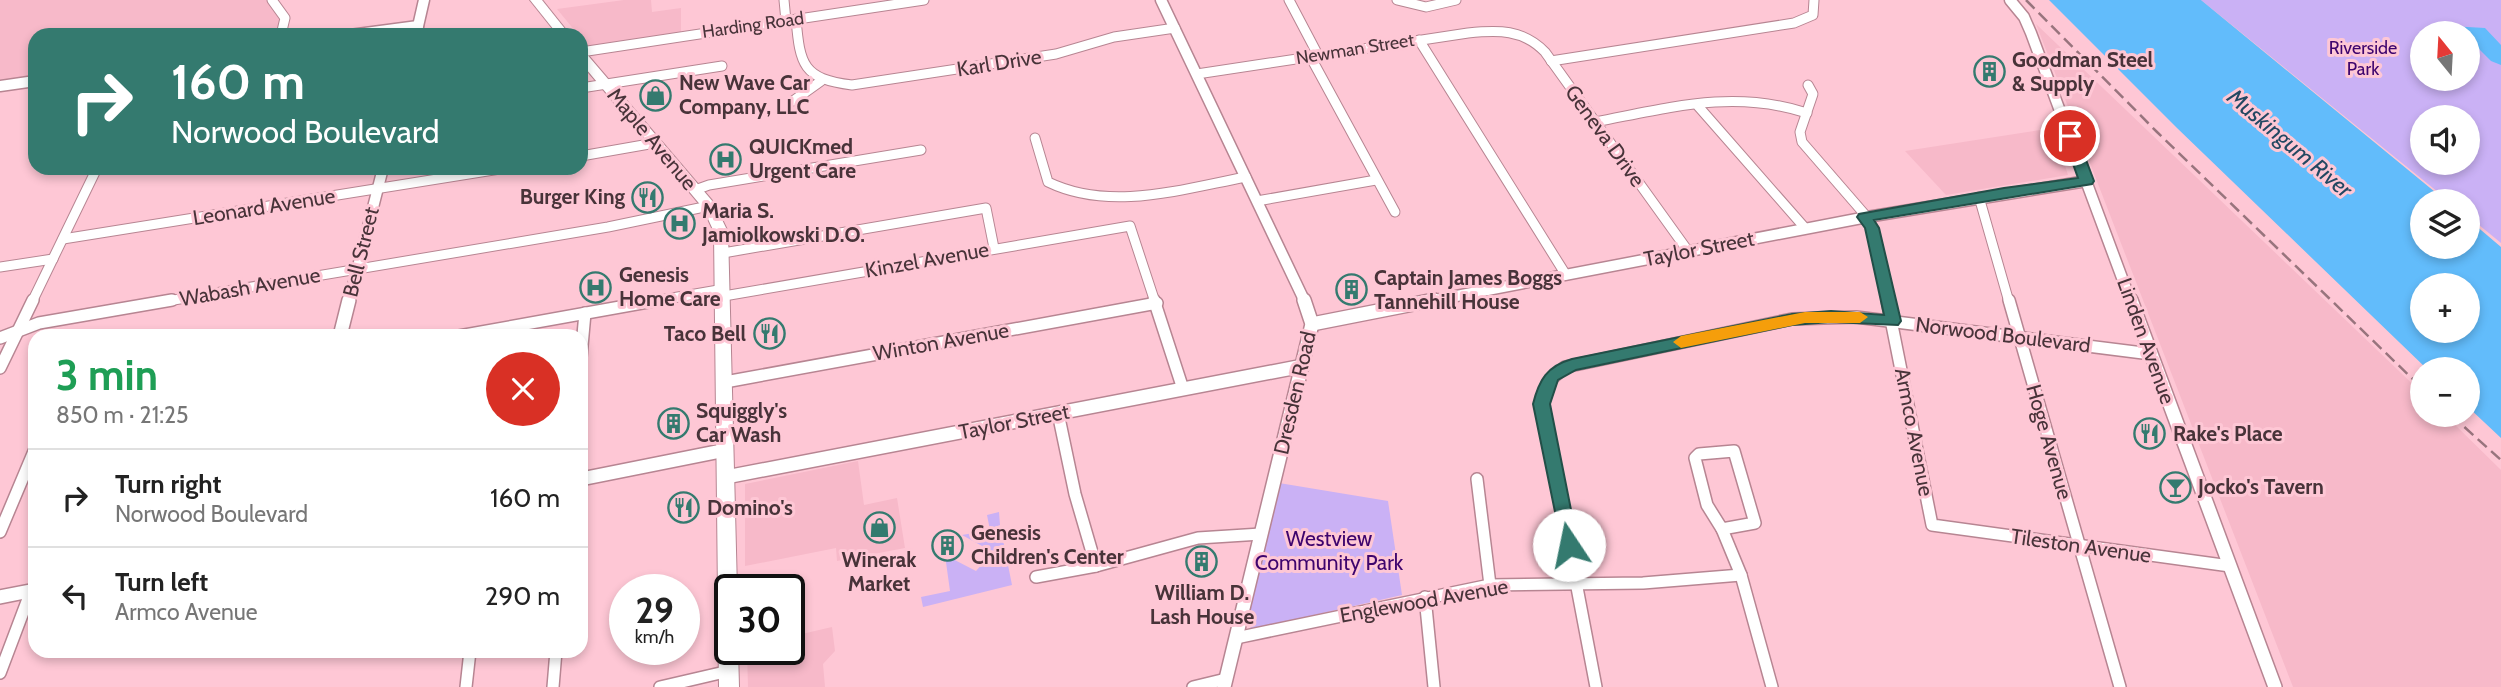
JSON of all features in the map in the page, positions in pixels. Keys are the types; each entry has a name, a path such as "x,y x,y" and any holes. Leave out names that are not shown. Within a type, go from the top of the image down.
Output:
{"main road":[{"path":"536,0 558,28"},
{"name":"Maple Avenue","path":"588,62 709,206 721,232 729,679"}],"street":[{"path":"272,0 285,18 283,28"},
{"path":"418,28 425,0"},
{"path":"784,0 800,62 805,70 821,81 793,101"},
{"name":"Harding Road","path":"588,52 924,0"},
{"name":"Dresden Road","path":"1161,0 1303,297 1312,324 1225,683"},
{"path":"1289,0 1376,180 1395,212"},
{"path":"1396,0 1432,7 1456,0"},
{"path":"1551,61 1794,23 1813,15 1814,0"},
{"name":"Linden Avenue","path":"2010,0 2027,22 2275,687"},
{"name":"Karl Drive","path":"821,81 852,85 880,82 1065,52 1114,37 1175,28"},
{"name":"Newman Street","path":"1197,74 1419,40 1495,30 1514,31"},
{"name":"Geneva Drive","path":"1514,31 1532,39 1551,61 1688,251"},
{"path":"1419,40 1566,275"},
{"path":"588,87 722,66"},
{"path":"0,86 28,82"},
{"path":"1808,85 1813,93 1800,132 1802,142 1866,217"},
{"path":"1595,122 1698,106 1757,101 1807,113"},
{"path":"1698,106 1805,228"},
{"path":"1035,138 1048,182 1076,194 1107,197 1132,195 1246,177"},
{"path":"588,155 655,143"},
{"path":"695,190 709,185 921,150"},
{"path":"0,368 94,175"},
{"name":"Bell Street","path":"342,329 381,175"},
{"name":"Leonard Avenue","path":"63,239 461,175"},
{"path":"1257,201 1376,180"},
{"name":"Taylor Street","path":"1312,324 1805,228 2087,181"},
{"name":"Hoge Avenue","path":"1979,197 2120,687"},
{"name":"Wabash Avenue","path":"0,338 18,329 608,227 709,206"},
{"path":"723,253 986,208 994,248"},
{"name":"Armco Avenue","path":"1866,217 1872,228 1893,321 1932,525"},
{"name":"Kinzel Avenue","path":"497,329 1130,226 1157,303"},
{"path":"0,267 52,259"},
{"path":"1157,303 1183,389"},
{"name":"Winton Avenue","path":"725,382 1157,303"},
{"path":"584,329 585,313"},
{"name":"Norwood Boulevard","path":"1596,687 1542,404 1546,384 1565,367 1792,319 1831,316 1893,321 2151,354"},
{"name":"Taylor Street","path":"726,477 1303,366"},
{"path":"1058,413 1075,494 1096,566"},
{"path":"588,478 726,450"},
{"path":"1722,529 1755,523 1734,451 1699,453 1695,458 1707,505 1722,529 1741,575 1772,687"},
{"path":"0,532 6,502 28,462"},
{"path":"1477,479 1490,585"},
{"name":"Tileston Avenue","path":"1932,525 2230,566"},
{"path":"1036,577 1096,566 1198,538 1261,534"},
{"name":"Englewood Avenue","path":"1236,638 1490,585 1577,585 1741,575"},
{"path":"0,597 28,591"},
{"path":"1425,597 1434,687"},
{"path":"0,673 28,603"},
{"path":"466,687 469,658"},
{"path":"553,687 555,658"},
{"path":"660,687 729,679"},
{"path":"1193,687 1225,683"}],"shaded area":[{"path":"0,0 267,0 278,12 281,20 278,28 28,28 28,80 0,84"},
{"path":"624,0 651,0 652,12 681,8 681,33 590,46 588,28 573,28 557,9"},
{"path":"2036,24 2410,382 2410,427 2457,427 2501,470 2501,687 2293,687"},
{"path":"2053,128 2068,175 1946,195 1905,151"},
{"path":"858,461 864,505 897,498 905,548 837,561 836,548 745,566 745,484"},
{"path":"832,627 835,651 823,664 825,687 748,687 747,665 805,665 805,633"}],"green space":[{"name":"Riverside Park","path":"2201,0 2501,0 2501,243 2480,226 2480,189 2434,189 2417,175 2480,175 2480,105 2410,105 2410,169"},
{"name":"Westview Community Park","path":"1279,483 1388,501 1402,595 1253,629 1248,626 1246,623"},
{"path":"999,512 1000,525 995,527 996,531 1001,530 1012,585 923,607 921,597 950,591 945,555 976,571 993,552 962,535 990,530 987,515"}],"water":[{"name":"Muskingum River","path":"2049,0 2201,0 2410,171 2410,175 2414,175 2431,189 2410,189 2410,259 2480,259 2480,229 2501,247 2501,438 2480,418 2480,357 2415,357 2177,128"},
{"path":"2480,28 2485,28 2501,45 2501,65 2491,61 2480,50"}],"railway":[{"path":"2026,0 2157,132 2410,376"},
{"path":"2464,427 2501,460"}],"slow traffic":[{"path":"1681,342 1805,317 1860,317"}],"place":[{"name":"Goodman Steel & Supply","path":"1989,72"},
{"name":"New Wave Car Company, LLC","path":"656,95"},
{"name":"QUICKmed Urgent Care","path":"726,159"},
{"name":"Burger King","path":"648,197"},
{"name":"Maria S. Jamiolkowski D.O.","path":"679,223"},
{"name":"Genesis Home Care","path":"596,287"},
{"name":"Captain James Boggs Tannehill House","path":"1351,290"},
{"name":"Taco Bell","path":"769,334"},
{"name":"Squiggly's Car Wash","path":"673,423"},
{"name":"Rake's Place","path":"2150,434"},
{"name":"Jocko's Tavern","path":"2175,487"},
{"name":"Domino's","path":"684,508"},
{"name":"Winerak Market","path":"879,528"},
{"name":"Genesis Children's Center","path":"948,545"},
{"name":"William D. Lash House","path":"1202,561"}],"route":[{"path":"1569,545 1542,404 1542,394 1552,376 1565,367 1605,357 1792,319 1831,316 1893,321 1872,228 1865,217 2004,192 2087,181 2070,136"}]}
